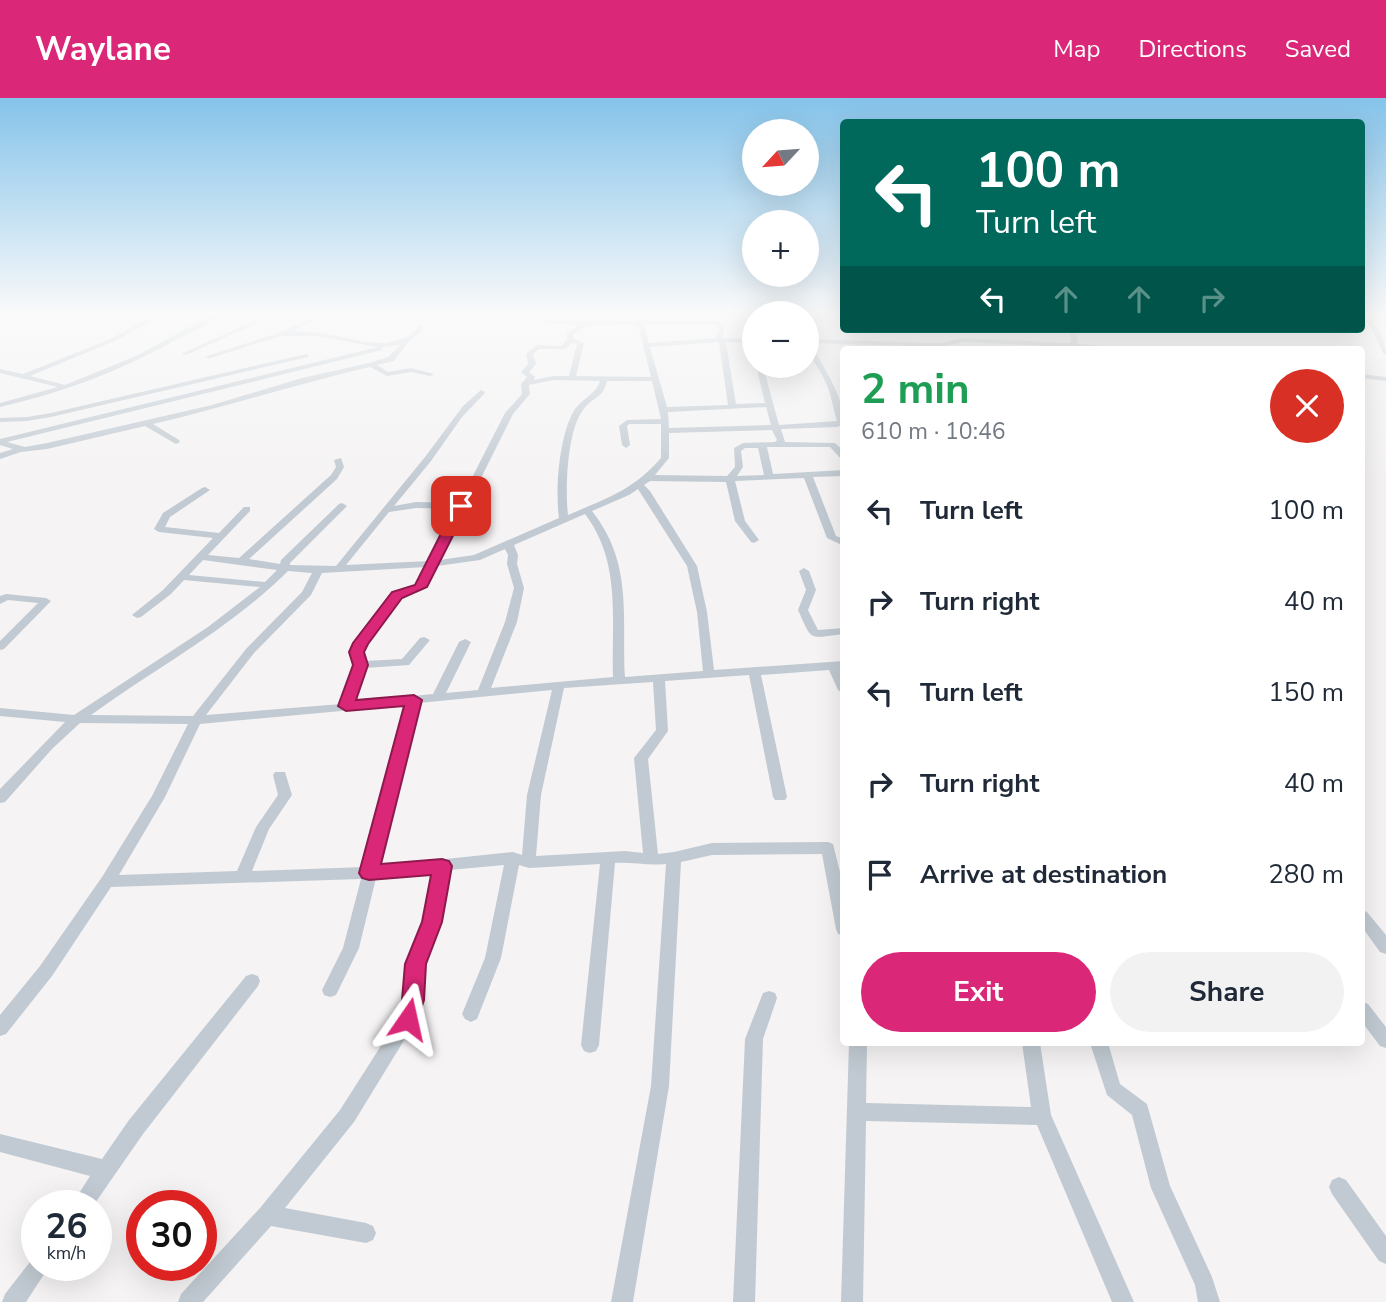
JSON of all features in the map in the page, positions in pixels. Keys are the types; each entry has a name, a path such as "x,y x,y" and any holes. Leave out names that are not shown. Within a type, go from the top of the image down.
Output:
{"street":[{"path":"8,372 62,386"},
{"path":"26,375 33,372"},
{"path":"0,405 99,372"},
{"path":"0,420 39,417 235,372"},
{"path":"0,441 278,372"},
{"path":"0,456 214,407 339,372"},
{"path":"421,372 430,374"},
{"path":"346,706 360,665 356,652 397,595 421,587 509,413 526,394 524,387 531,377 525,372"},
{"path":"572,378 573,372"},
{"path":"199,557 285,568 318,569 432,564 476,558 509,546 638,485 664,461 665,426 654,372"},
{"path":"726,372 732,406"},
{"path":"823,372 840,409"},
{"path":"1365,376 1386,379"},
{"path":"529,382 572,378 656,379"},
{"path":"763,378 781,441 777,444"},
{"path":"564,519 561,486 574,418 585,401 601,391 604,380"},
{"path":"340,567 374,521 390,509 401,489 427,461 466,405 481,391"},
{"path":"663,410 769,405"},
{"path":"145,422 176,442"},
{"path":"626,444 623,426 627,422 665,426 776,428 840,423"},
{"path":"0,441 22,449"},
{"path":"754,540 740,522 730,479 739,467 737,450 743,446 777,444 832,445 840,453"},
{"path":"762,445 769,476"},
{"path":"241,561 334,478 340,467 338,460"},
{"path":"648,478 730,479 840,473"},
{"path":"807,474 832,538 840,541"},
{"path":"638,485 645,491 692,566 702,612 709,674"},
{"path":"205,490 166,515 159,530 220,536"},
{"path":"390,509 416,505 461,506"},
{"path":"0,799 76,719 209,630 269,585 285,568 285,562 342,506"},
{"path":"137,615 181,577 247,509"},
{"path":"586,510 604,534 616,570 619,681"},
{"path":"483,693 511,622 519,588 509,546"},
{"path":"0,1028 47,971 107,881 158,797 196,720 250,651 307,593 318,569"},
{"path":"804,571 811,590 803,610 814,634 840,631"},
{"path":"181,577 269,585"},
{"path":"0,601 5,597 46,601 0,647"},
{"path":"360,665 405,662 424,640"},
{"path":"438,698 465,642"},
{"path":"0,712 76,719 196,720 559,685 659,680 838,665"},
{"path":"754,671 780,797"},
{"path":"651,860 641,758 662,731 659,680"},
{"path":"471,1014 493,958 528,837 545,742 559,685"},
{"path":"330,990 351,948 414,700"},
{"path":"243,876 262,827 285,795 280,775"},
{"path":"107,881 369,873 521,860 651,860 674,858 712,849 828,848 840,909"},
{"path":"590,1045 608,858"},
{"path":"622,1302 663,1062 674,858"},
{"path":"189,1302 267,1215 346,1116 408,1019 413,1000 416,964 432,922 442,866"},
{"path":"1365,920 1386,947"},
{"path":"92,1190 136,1127 252,981"},
{"path":"744,1302 754,1039 769,998"},
{"path":"1365,1013 1386,1040"},
{"path":"852,1302 858,1046"},
{"path":"1032,1046 1042,1116 1123,1302"},
{"path":"1100,1046 1113,1089 1140,1110 1161,1188 1205,1283 1209,1302"},
{"path":"857,1112 1042,1116"},
{"path":"0,1143 106,1170"},
{"path":"1339,1187 1386,1254"},
{"path":"267,1215 366,1233"},
{"path":"13,1302 28,1281"}],"route":[{"path":"408,1019 413,1000 416,964 432,922 442,866 369,873 414,700 346,706 360,665 356,652 361,643 397,595 421,587 461,506"}]}
